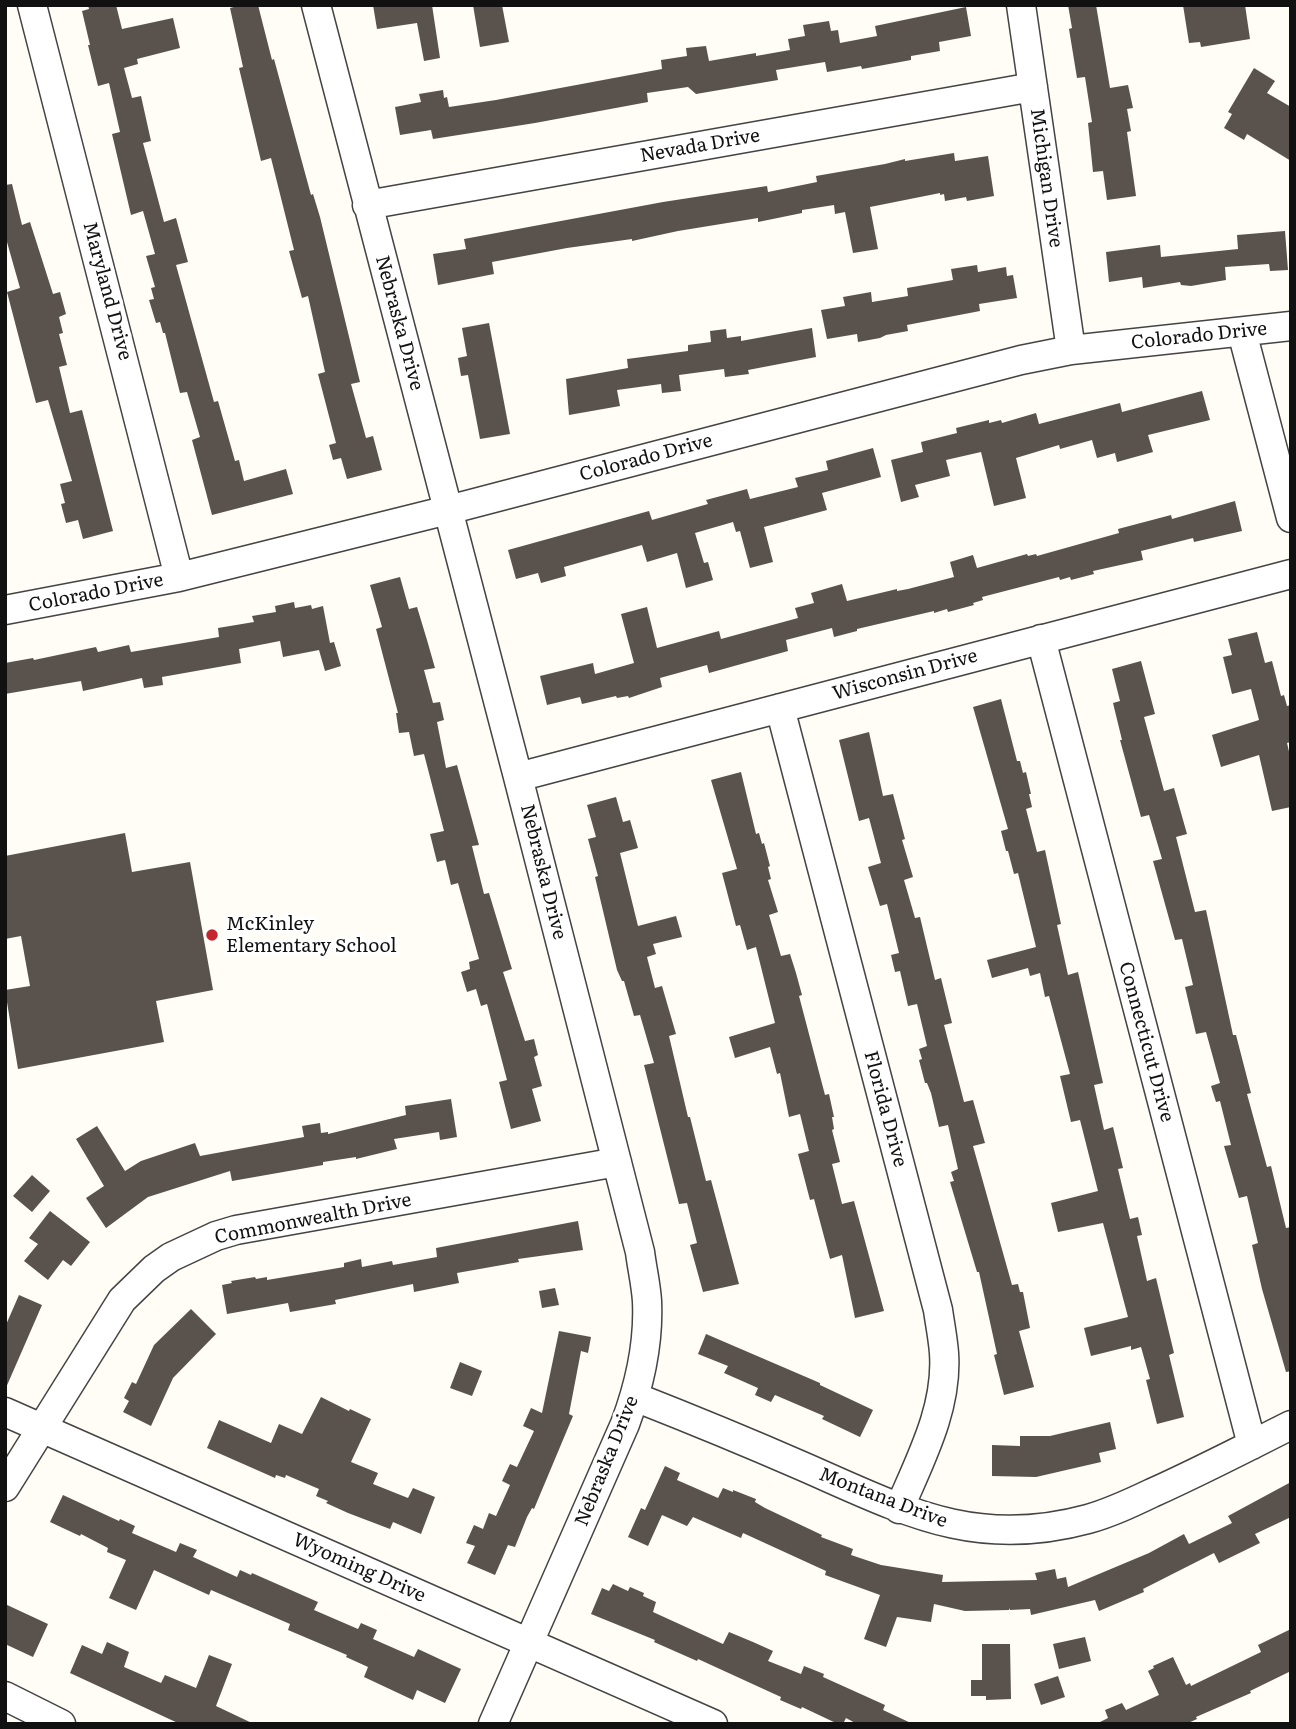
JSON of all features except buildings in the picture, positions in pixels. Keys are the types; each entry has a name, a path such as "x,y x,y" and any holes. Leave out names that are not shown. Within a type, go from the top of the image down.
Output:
{"street":[{"name":"Maryland Drive","path":"32,5 179,577"},
{"name":"Nebraska Drive","path":"316,5 617,1162 640,1252 647,1300 646,1349 625,1424 493,1724"},
{"name":"Michigan Drive","path":"1021,5 1071,351"},
{"name":"Nevada Drive","path":"367,205 1034,87"},
{"name":"Colorado Drive","path":"5,610 179,577 449,510 1021,360 1071,351 1291,326"},
{"path":"1242,332 1291,518"},
{"name":"Wisconsin Drive","path":"518,777 1291,574"},
{"name":"Connecticut Drive","path":"1041,639 1252,1445"},
{"name":"Florida Drive","path":"780,708 938,1310 944,1355 941,1396 929,1437 899,1509"},
{"name":"Commonwealth Drive","path":"5,1487 122,1300 154,1269 188,1248 236,1230 617,1162"},
{"name":"Montana Drive","path":"635,1396 899,1509 956,1526 996,1530 1060,1526 1118,1509 1191,1476 1291,1425"},
{"name":"Wyoming Drive","path":"5,1412 713,1724"},
{"path":"5,1696 61,1724"}],"place":[{"name":"McKinley Elementary School","path":"212,935"}]}
